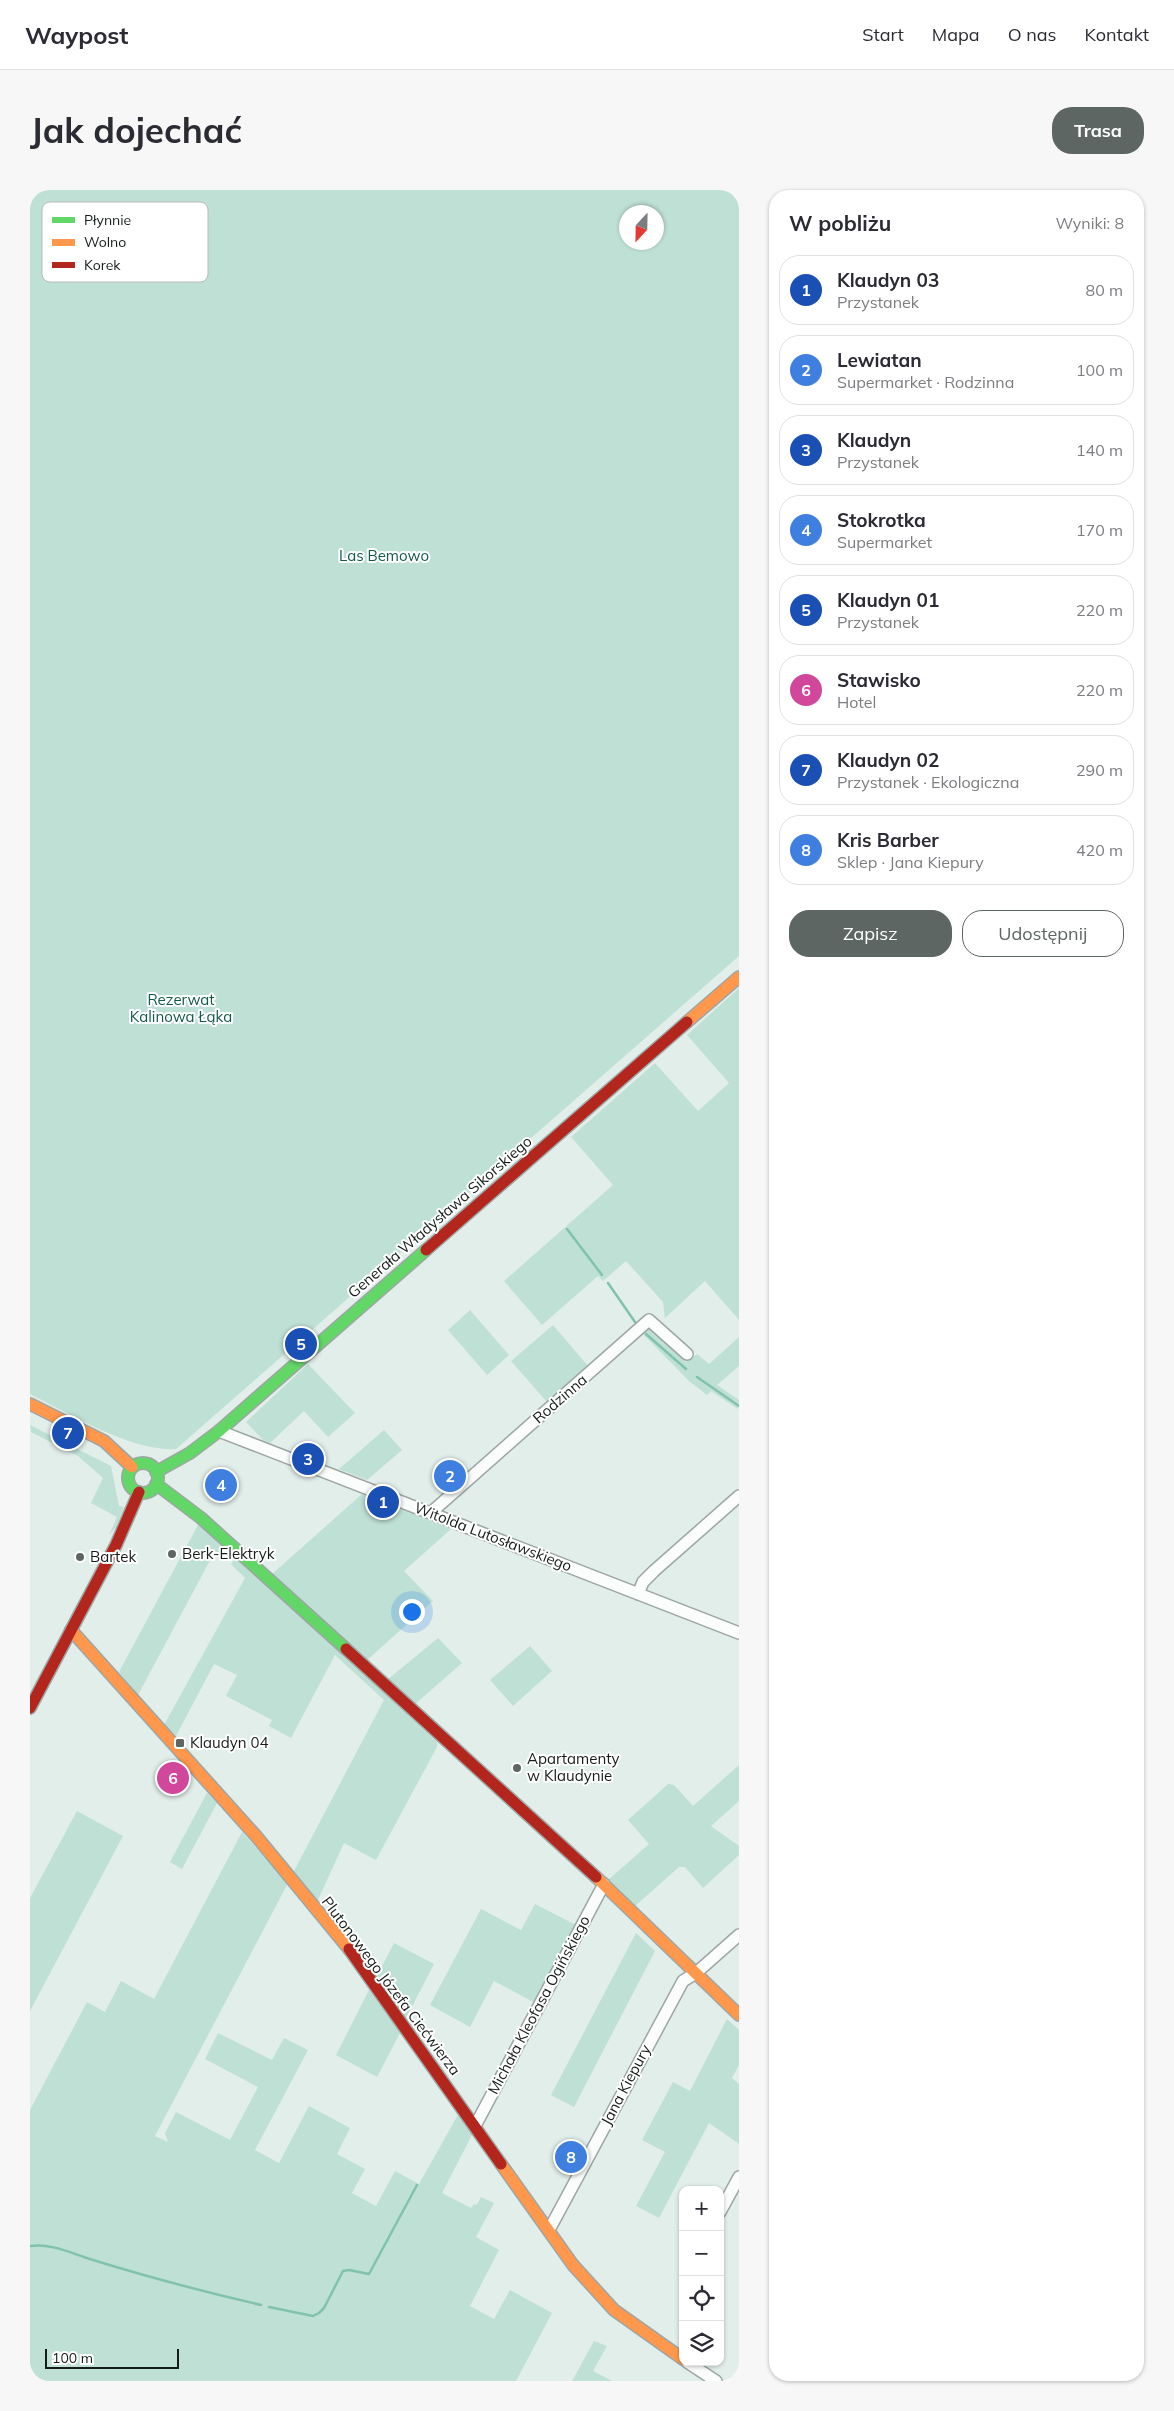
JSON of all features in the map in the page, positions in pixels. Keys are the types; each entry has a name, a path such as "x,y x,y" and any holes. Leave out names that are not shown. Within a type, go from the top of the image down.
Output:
{"street":[{"name":"Generała Władysława Sikorskiego","path":"156,1472 190,1453 219,1431 739,977"},
{"name":"Rodzinna","path":"434,1514 435,1509 649,1320 687,1354"},
{"path":"30,1404 104,1440 132,1467"},
{"name":"Witolda Lutosławskiego","path":"219,1431 739,1633"},
{"path":"145,1463 156,1472 156,1484 149,1491 139,1492 129,1483 128,1475 132,1467 145,1463"},
{"path":"156,1484 201,1518 604,1884 739,2015"},
{"path":"30,1708 116,1545 139,1492"},
{"path":"638,1594 643,1582 654,1571 739,1496"},
{"name":"Plutonowego Józefa Ciećwierza","path":"71,1630 256,1836 328,1923 580,2273 614,2310 679,2356"},
{"name":"Michała Kleofasa Ogińskiego","path":"475,2126 604,1884"},
{"name":"Jana Kiepury","path":"549,2230 683,1981 696,1974 739,1935"},
{"path":"724,2205 739,2177"},
{"path":"693,2366 716,2381"}],"green space":[{"name":"Las Bemowo","path":"30,190 739,190 739,956 176,1449 140,1444 102,1430 30,1394"},
{"path":"739,988 739,1320 705,1281 665,1318 663,1302 626,1261 603,1281 598,1276 542,1325 504,1281 613,1185 571,1137 655,1063 698,1111 729,1083 687,1035"},
{"path":"470,1310 509,1355 487,1375 448,1330"},
{"path":"553,1325 588,1366 547,1402 511,1361"},
{"path":"649,1328 686,1362 697,1354 709,1364 739,1337 739,1366 717,1385 739,1400 738,1409 711,1391 707,1395 689,1381 642,1333"},
{"path":"308,1364 355,1413 328,1437 304,1411 270,1443 263,1440 246,1422"},
{"path":"30,1425 111,1466 119,1506 124,1507 116,1527 109,1535 117,1517 91,1503 103,1478 78,1456 31,1432"},
{"path":"384,1430 402,1450 367,1480 339,1469"},
{"path":"362,1494 451,1529 404,1571 433,1601 366,1661 271,1575"},
{"path":"199,1523 227,1548 226,1560 215,1551 138,1695 119,1672"},
{"path":"236,1557 437,1742 437,1747 376,1860 344,1843 317,1902 294,1871 384,1700 335,1655 291,1738 269,1726 272,1720 226,1696 237,1675 214,1664 176,1736 164,1725 245,1578 231,1564"},
{"path":"438,1638 462,1663 414,1705 387,1680"},
{"path":"530,1646 552,1671 513,1706 490,1680"},
{"path":"739,1765 739,1801 711,1826 739,1846 739,1855 703,1888 685,1867 679,1867 635,1906 608,1880 649,1844 628,1820 668,1784 674,1785 693,1806"},
{"path":"207,1793 217,1803 182,1869 170,1862"},
{"path":"77,1811 123,1836 30,2011 30,1898"},
{"path":"242,1832 288,1883 155,2136 168,2142 165,2133 176,2112 230,2140 258,2087 205,2059 218,2033 272,2060 284,2038 308,2050 255,2150 279,2163 309,2106 350,2128 337,2154 365,2169 352,2193 376,2206 395,2171 419,2184 459,2113 473,2133 442,2193 471,2208 474,2204 477,2205 481,2197 494,2203 476,2237 499,2250 470,2306 494,2319 510,2290 552,2313 516,2381 30,2381 30,2110 87,2002 105,2012 121,1981 154,1999"},
{"path":"535,1904 576,1925 535,2003 494,1981 470,2027 430,2005 481,1909 521,1930"},
{"path":"636,1933 655,1951 574,2107 551,2095"},
{"path":"394,1943 434,1964 407,2016 404,2018 376,1978"},
{"path":"369,1990 400,2033 377,2077 336,2055"},
{"path":"727,2019 739,2030 739,2065 732,2078 739,2084 739,2144 709,2123 659,2218 636,2206 665,2152 642,2140 673,2082 690,2091"},
{"path":"594,2341 607,2346 593,2371 612,2381 572,2381"}],"waterway":[{"path":"567,1229 602,1275"},
{"path":"608,1283 635,1322"},
{"path":"646,1334 686,1369"},
{"path":"697,1377 739,1406"},
{"path":"269,2307 313,2316 324,2308 343,2271 349,2270 369,2274 417,2185"},
{"path":"30,2246 38,2245 55,2248 198,2290 261,2305"}],"traffic: fast":[{"path":"156,1472 190,1453 219,1431 426,1250"},
{"path":"143,1463 149,1464 157,1472 158,1478 157,1484 149,1492 143,1493 137,1492 129,1484 128,1478 129,1472 137,1464 143,1463"},
{"path":"156,1484 201,1518 346,1649"}],"traffic: slow":[{"path":"687,1022 739,977"},
{"path":"30,1404 104,1441 132,1467"},
{"path":"71,1630 256,1836 349,1949"},
{"path":"596,1877 739,2015"},
{"path":"501,2164 573,2265 614,2310 679,2356"}],"traffic: jam":[{"path":"426,1250 687,1022"},
{"path":"30,1708 116,1545 139,1492"},
{"path":"346,1649 596,1877"},
{"path":"349,1949 501,2164"}],"place":[{"name":"Klaudyn 01","path":"301,1344"},
{"name":"Klaudyn 02","path":"68,1433"},
{"name":"Klaudyn","path":"308,1459"},
{"name":"Lewiatan","path":"450,1476"},
{"name":"Stokrotka","path":"221,1485"},
{"name":"Klaudyn 03","path":"383,1502"},
{"name":"Berk-Elektryk","path":"172,1554"},
{"name":"Bartek","path":"80,1557"},
{"name":"Klaudyn 04","path":"180,1743"},
{"name":"Apartamenty w Klaudynie","path":"517,1768"},
{"name":"Stawisko","path":"173,1778"},
{"name":"Kris Barber","path":"571,2157"}],"park label":[{"name":"Rezerwat Kalinowa Łąka","path":"181,1008"}]}
